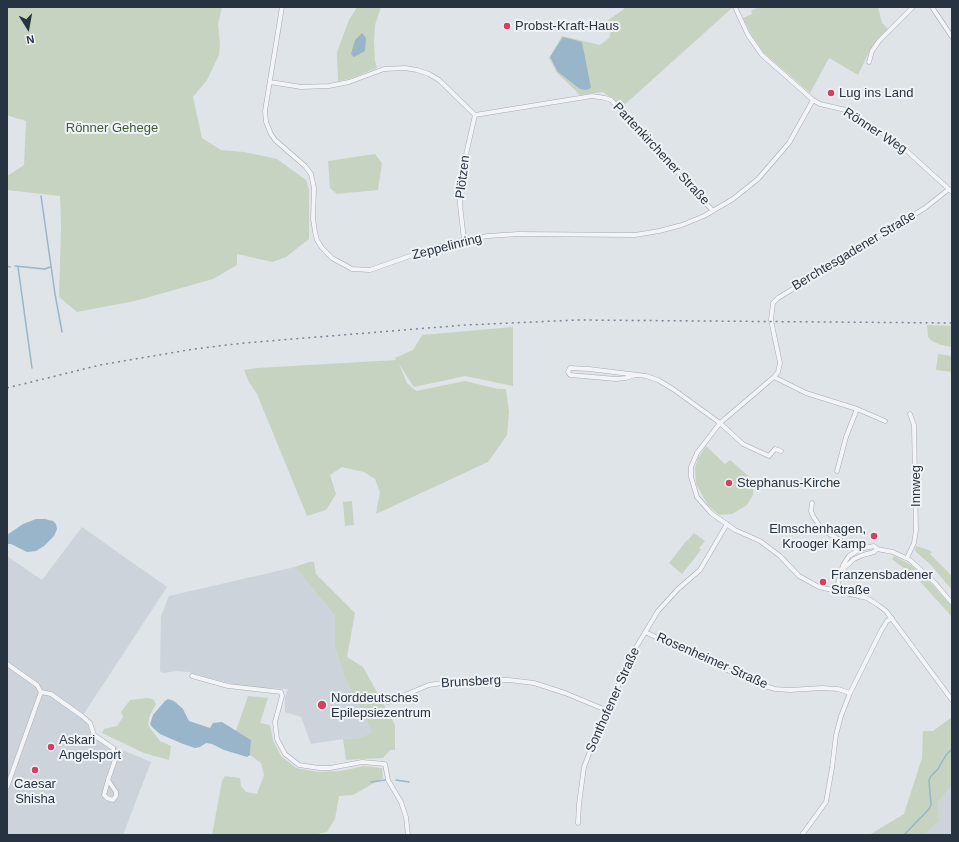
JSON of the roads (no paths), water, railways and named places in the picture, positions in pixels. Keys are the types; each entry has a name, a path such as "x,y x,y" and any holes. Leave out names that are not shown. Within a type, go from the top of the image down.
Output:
{"street":[{"name":"Zeppelinring","path":"282,7 265,111 266,122 268,129 275,140 305,166 311,174 314,188 313,219 317,240 322,248 332,258 352,270 370,270 430,249 464,240 488,236 518,234 635,235 660,231 682,225 713,211 746,189 772,164 789,143 813,100"},
{"name":"Rönner Weg","path":"735,7 748,35 762,55 813,100 820,104 846,110 898,143 951,191"},
{"path":"869,62 872,51 879,41 913,7"},
{"path":"932,7 952,37"},
{"path":"270,82 301,87 329,86 349,82 384,69 405,68 423,72 439,80 475,115"},
{"name":"Partenkirchener Straße","path":"475,115 592,96 611,100 713,211"},
{"name":"Plötzen","path":"464,240 460,205 460,181 475,115"},
{"name":"Berchtesgadener Straße","path":"774,377 778,372 780,364 771,320 774,303 778,298 951,191"},
{"path":"635,375 626,378 616,378 570,375 568,372 570,368 617,372 635,375 652,378 673,389 720,423 742,444 769,456 775,449 782,451"},
{"path":"885,421 858,409 806,393 774,377 720,423 697,453 691,467 691,477 697,497 704,506 727,524 768,547 780,556 793,571 804,580 836,591 867,598 878,604 892,618 952,700"},
{"path":"837,471 846,437 858,409"},
{"name":"Innweg","path":"907,558 914,543 916,530 914,425 910,414"},
{"path":"812,503 811,511 813,516 822,528 826,532 857,550"},
{"name":"Sonthofener Straße","path":"578,823 584,767 606,710 615,694 629,659 658,611 678,589 700,570 727,524"},
{"path":"836,591 843,565 846,560 857,550 874,546 907,558 924,572 952,604"},
{"path":"842,570 854,560 863,555 874,552 878,548"},
{"path":"802,835 826,802 836,735 841,716 850,693 881,631 887,621 892,618"},
{"name":"Rosenheimer Straße","path":"645,632 755,682 775,689 790,690 822,688 838,689 850,693"},
{"path":"7,664 38,685 41,692 7,787"},
{"path":"192,676 233,687 281,692 282,696 275,722 277,739 285,754 299,765 330,768 362,762 385,764 388,780 401,802 406,817 408,835"},
{"name":"Brunsberg","path":"388,702 429,685 444,682 462,680 509,680 534,683 565,693 606,710"},
{"path":"41,692 51,694 82,716 90,723 94,734 113,748 115,760 108,780"}],"water":[{"path":"362,33 366,38 365,51 354,57 351,54 355,40"},
{"path":"563,37 582,42 591,88 586,90 580,89 558,72 550,57"},
{"path":"36,519 53,521 56,524 57,529 54,536 44,546 36,551 27,552 11,544 7,544 7,535 23,524"},
{"path":"168,699 174,701 183,709 189,721 210,728 213,723 222,722 251,740 250,755 247,757 206,743 195,748 160,734 150,724 153,715"}],"waterway":[{"path":"41,196 62,332"},
{"path":"15,266 45,269 50,267"},
{"path":"18,267 32,368"},
{"path":"904,835 929,809 931,805 929,780 938,769 946,755 952,749"},
{"path":"371,782 385,780"},
{"path":"396,780 409,782"}],"railway":[{"path":"7,388 100,365 194,349 244,343 465,325 579,320 952,323"}],"place":[{"name":"Probst-Kraft-Haus","path":"507,26"},
{"name":"Lug ins Land","path":"831,93"},
{"name":"Stephanus-Kirche","path":"729,483"},
{"name":"Elmschenhagen, Krooger Kamp","path":"874,536"},
{"name":"Franzensbadener Straße","path":"823,582"},
{"name":"Norddeutsches Epilepsiezentrum","path":"322,705"},
{"name":"Askari Angelsport","path":"51,747"},
{"name":"Caesar Shisha","path":"35,770"}],"park label":[{"name":"Rönner Gehege","path":"112,128"}]}
